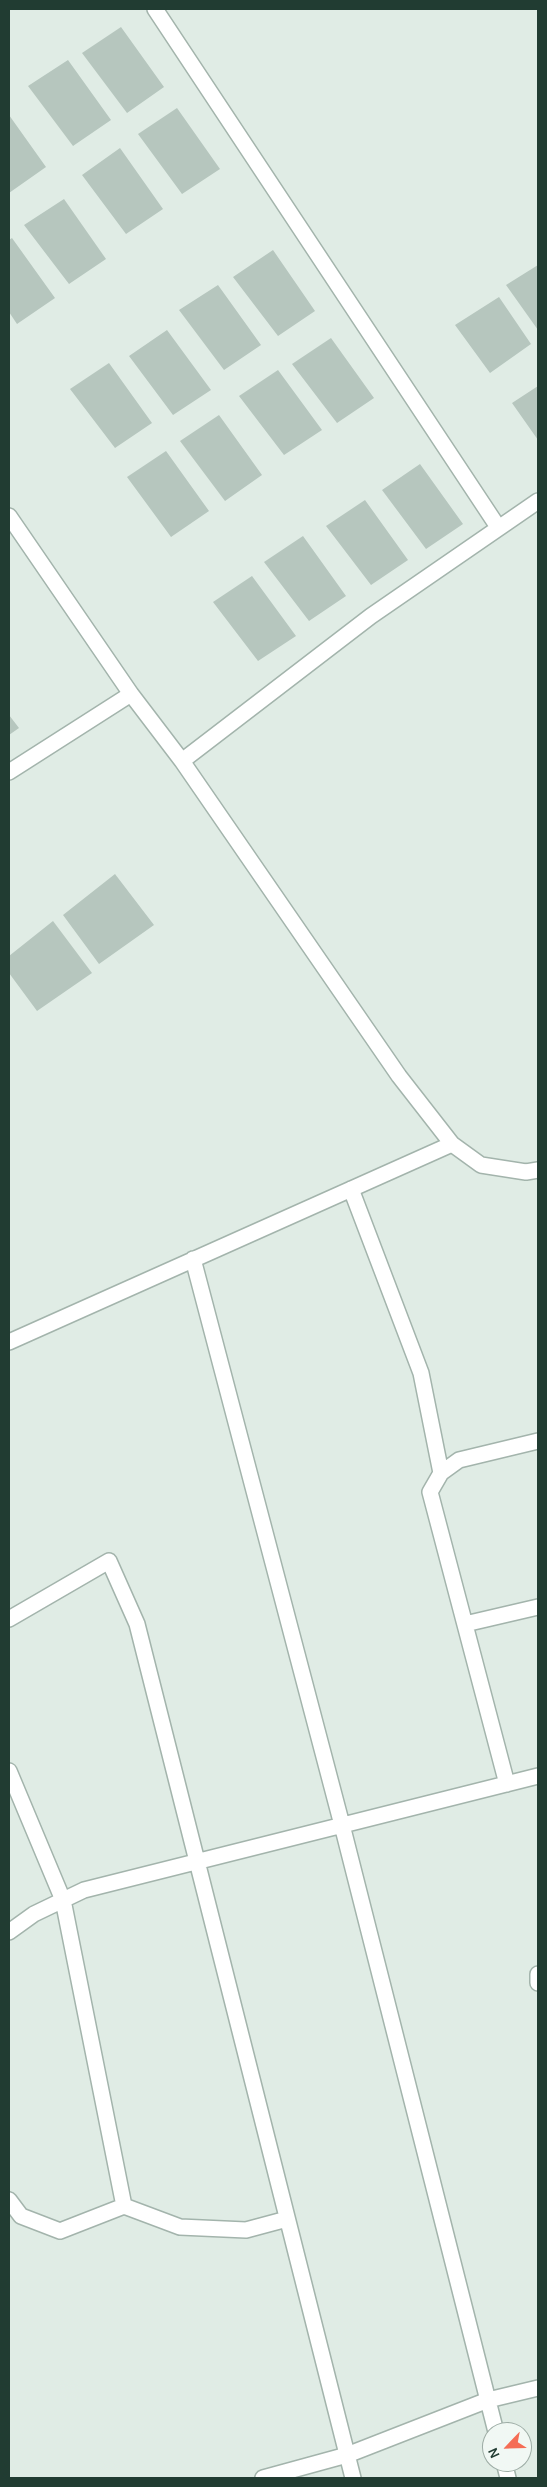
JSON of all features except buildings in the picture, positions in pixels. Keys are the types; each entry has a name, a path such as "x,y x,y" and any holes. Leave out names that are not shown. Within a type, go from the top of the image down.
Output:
{"street":[{"path":"155,9 498,527"},
{"path":"182,761 371,616 538,501"},
{"path":"9,516 131,694 182,761 398,1076 452,1144 482,1165 526,1172 538,1170"},
{"path":"9,772 131,694"},
{"path":"9,1342 452,1144"},
{"path":"351,1189 420,1373 441,1473"},
{"path":"193,1259 342,1825 494,2422"},
{"path":"507,1784 430,1492 441,1473 459,1460 538,1441"},
{"path":"9,1619 109,1561 137,1624 353,2478"},
{"path":"465,1624 538,1607"},
{"path":"9,1770 63,1900 124,2206"},
{"path":"9,1932 34,1914 84,1890 538,1776"},
{"path":"538,1974 538,1983"},
{"path":"9,2200 21,2216 60,2231 124,2206 180,2227 246,2230 287,2219"},
{"path":"263,2478 347,2455 488,2400 538,2388"}]}
